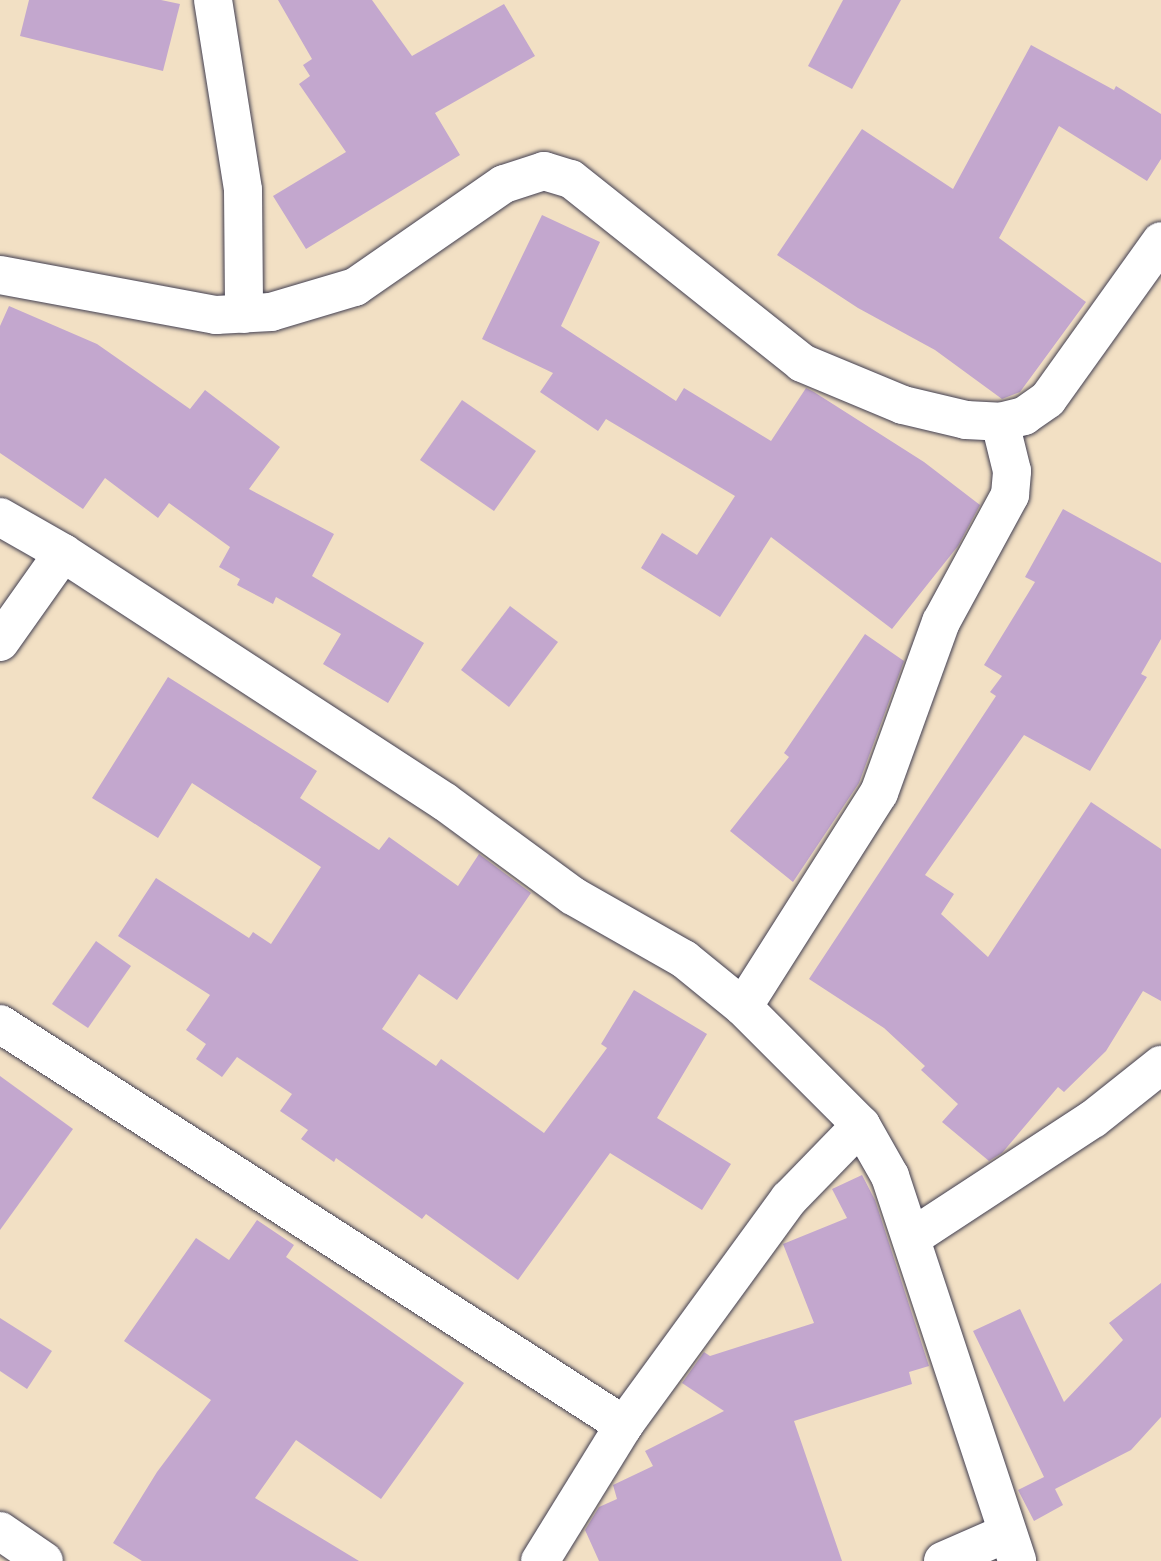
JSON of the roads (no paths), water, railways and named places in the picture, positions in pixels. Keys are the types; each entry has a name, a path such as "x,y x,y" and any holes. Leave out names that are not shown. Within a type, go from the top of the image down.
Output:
{"street":[{"path":"212,0 243,190 244,314"},
{"path":"0,275 216,315 271,312 355,287 504,184 544,172 571,179 802,363 903,405 966,421 1000,422 1024,416 1048,399 1161,241"},
{"path":"743,1007 879,793 941,622 1010,495 1012,471 1000,422"},
{"path":"0,517 63,553 445,802 573,896 684,959 743,1007 861,1125 890,1177 1012,1547 943,1561"},
{"path":"0,642 63,553"},
{"path":"0,1024 624,1425"},
{"path":"911,1238 1093,1119 1161,1065"},
{"path":"540,1561 624,1425 789,1199 861,1125"},
{"path":"0,1531 44,1561"}]}
